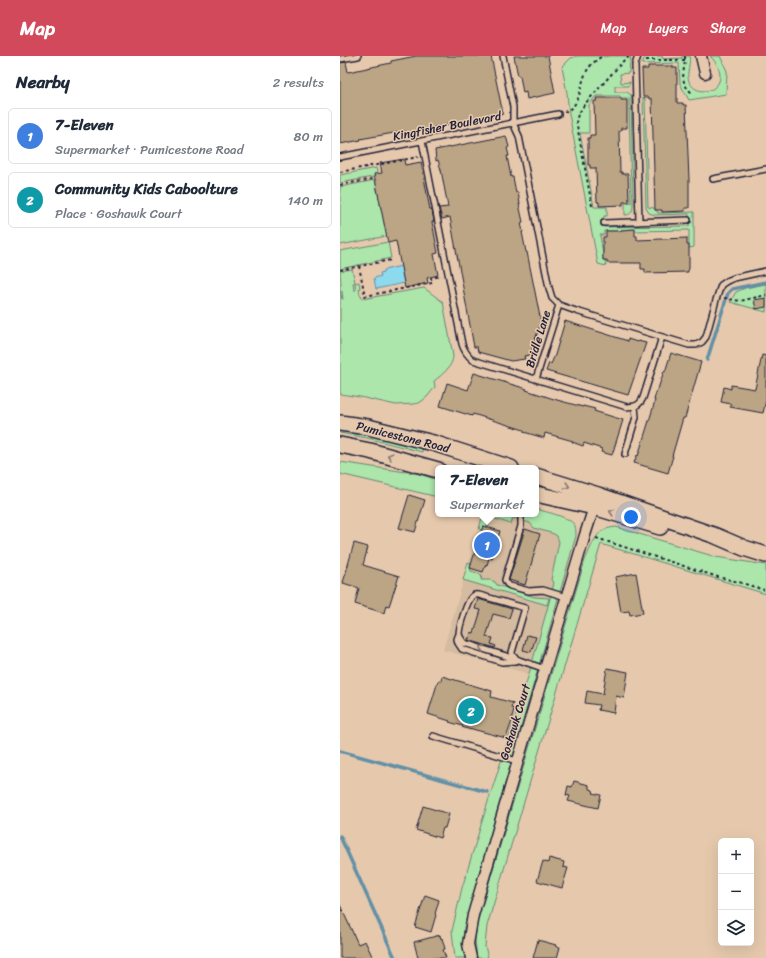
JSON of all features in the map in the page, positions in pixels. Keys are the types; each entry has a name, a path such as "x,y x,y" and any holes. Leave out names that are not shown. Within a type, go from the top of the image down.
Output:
{"main road":[{"name":"Pumicestone Road","path":"340,423 419,440 501,465"},
{"name":"Pumicestone Road","path":"340,445 370,451 435,469"},
{"path":"539,477 596,501 718,545 744,548 766,555"},
{"path":"539,494 596,501"}],"street":[{"path":"701,56 705,73"},
{"name":"Goshawk Court","path":"471,958 468,944 473,914 566,597 596,501"}],"lane":[{"path":"340,59 358,56"},
{"name":"Kingfisher Boulevard","path":"340,156 513,123 513,107 503,56"},
{"path":"637,58 635,65 639,222"},
{"path":"561,113 513,123 519,136 548,288 552,298 559,305 688,345 696,345 702,342 706,337 716,300 722,285 727,280 766,271"},
{"path":"422,141 462,344 468,356 480,363 627,407 640,404 644,398 662,337"},
{"path":"713,180 766,169"},
{"path":"604,223 688,220"},
{"name":"Bridle Lane","path":"536,379 559,305"},
{"path":"625,454 636,417 635,406"},
{"path":"521,517 521,526 505,580 507,584 529,591 543,590 566,597"},
{"path":"519,660 512,656 512,652 525,608 479,595 474,595 471,597 466,605 459,633 464,643 545,669"},
{"path":"433,736 517,762"}],"path":[{"path":"561,113 568,111 573,106 579,96 582,81 587,70 594,61 602,56"},
{"path":"592,206 576,120 584,105 625,59 630,56"},
{"path":"685,56 683,76 684,83 692,92"},
{"path":"637,58 685,60"},
{"path":"340,172 425,155"},
{"path":"340,185 373,179"},
{"path":"340,270 391,260"},
{"path":"359,266 365,296 432,284 431,278 448,275"},
{"path":"724,298 740,301 766,296"},
{"path":"595,537 718,577 764,590"}],"shaded area":[{"path":"482,517 513,518 559,532 559,561 529,674 443,650"}],"green space":[{"path":"577,56 631,56 629,73 620,74 621,83 630,83 628,86 615,86 615,92 627,92 631,95 633,203 631,213 625,215 625,203 631,203 629,98 621,98 620,96 596,96 589,105 589,133 580,133 594,207 607,207 607,216 604,216 604,227 689,226 689,214 655,215 649,213 646,208 643,98 645,98 648,207 654,208 658,213 694,212 694,247 689,248 689,230 635,231 634,229 604,231 604,235 600,235 603,260 605,260 606,266 598,264 569,114 562,67 571,58"},
{"path":"647,56 662,56 663,59 690,56 688,78 695,88 706,91 716,87 720,76 717,65 710,56 720,56 727,71 726,94 689,100 680,84 679,63 642,64"},
{"path":"376,168 378,176 340,183 340,175"},
{"path":"375,180 387,236 340,245 340,187"},
{"path":"388,242 391,258 340,269 340,251"},
{"path":"352,269 355,282 353,283 354,290 356,290 355,283 359,282 360,295 362,299 424,288 443,302 453,360 446,370 434,381 435,387 422,401 413,404 396,405 340,394 340,271","holes":["340,291 342,291 343,299 342,299"]},
{"path":"766,284 766,312 730,302 736,292 745,288"},
{"path":"340,429 423,448 422,452 367,438 340,433"},
{"path":"340,462 419,474 435,479 435,496 340,474"},
{"path":"539,510 569,520 575,526 576,536 464,927 463,942 465,958 455,958 452,931 462,888 529,674 554,583 551,580 559,542 557,536 554,534 534,528 530,523 513,518 511,524 492,518 488,527 483,526 482,530 479,529 482,517 539,517"},
{"path":"616,527 716,557 766,565 766,594 601,544 487,926 485,946 488,958 477,958 475,940 477,923 585,560 598,534 608,528"},
{"path":"468,562 471,564 471,571 482,575 481,580 490,580 495,582 497,585 534,597 549,598 547,605 463,580"}],"water":[{"path":"401,266 404,283 376,289 374,278 381,276 380,273 384,272 384,270"}],"building":[{"path":"416,56 491,56 503,114 492,117 491,115 406,134 405,131 340,144 340,63 346,62 348,72"},
{"path":"514,56 548,56 555,93 527,99 526,92 523,93"},
{"path":"648,66 673,66 673,68 677,68 677,103 683,103 683,105 686,105 689,208 685,208 685,211 662,212 662,210 655,210 652,99 649,99 649,97 643,97 642,69 648,69"},
{"path":"596,98 621,98 621,100 627,100 627,128 621,128 621,131 619,131 620,172 622,172 622,174 628,174 629,202 623,202 623,205 599,206 599,202 597,202 596,168 590,168 590,165 588,165 588,138 590,138 590,135 595,135 594,101 597,101"},
{"path":"506,136 509,147 507,148 509,156 507,156 511,177 513,177 516,193 518,192 523,222 521,223 522,232 541,322 530,355 524,356 525,359 511,361 478,352 477,347 474,347 450,217 442,219 439,208 448,207 441,170 438,160 436,161 435,150"},
{"path":"404,159 405,165 421,162 430,210 432,210 434,221 432,222 438,253 434,254 438,275 427,278 428,283 405,288 396,241 388,243 374,174 382,173 380,163"},
{"path":"635,229 635,236 637,236 637,240 687,238 687,245 689,245 688,272 645,273 645,269 641,269 641,263 607,263 607,260 603,260 603,237 606,237 606,231"},
{"path":"766,298 766,307 756,309 754,300"},
{"path":"565,321 628,341 628,339 646,343 628,395 546,371 549,363 551,364 555,355"},
{"path":"671,353 701,362 685,418 683,418 668,473 634,463 637,455 638,456 653,408 657,389 664,371 665,372"},
{"path":"762,355 766,356 766,400 763,413 730,407 731,404 721,402 724,387 731,389 731,385 755,389"},
{"path":"474,373 557,400 595,409 594,411 623,420 612,455 601,452 602,449 584,443 583,446 572,442 573,441 545,433 544,438 473,414 472,416 440,406 447,383 468,390"},
{"path":"409,495 425,500 415,532 399,528"},
{"path":"483,526 500,531 492,559 489,558 483,572 470,568"},
{"path":"525,529 540,534 525,585 509,580"},
{"path":"354,543 368,547 363,565 399,576 389,606 386,605 384,613 355,604 359,588 343,583"},
{"path":"636,573 643,613 630,615 629,611 621,612 615,577"},
{"path":"478,599 512,609 509,618 493,614 486,637 493,638 491,644 496,646 495,648 468,640 471,632 474,633 481,610 475,609"},
{"path":"527,635 536,637 531,652 523,650"},
{"path":"607,668 628,672 624,698 616,696 614,713 598,710 599,705 585,703 587,691 603,694"},
{"path":"442,676 492,691 491,697 513,703 511,708 514,709 513,718 506,738 471,730 428,714 438,681 441,681"},
{"path":"574,781 589,785 589,789 593,790 593,793 601,795 598,808 568,801 570,796 566,795 568,786 572,787"},
{"path":"423,806 449,814 440,838 416,830"},
{"path":"549,858 564,862 563,867 568,868 562,888 537,881 543,861 548,863"},
{"path":"425,895 439,900 431,932 415,927"},
{"path":"340,905 358,944 365,941 373,958 340,958"},
{"path":"440,935 445,949 443,950 446,958 418,958 414,942"},
{"path":"538,940 560,947 557,958 533,958"}],"waterway":[{"path":"707,360 728,293 732,289 766,282"},
{"path":"340,751 487,792"},
{"path":"340,836 395,958"}],"place":[{"name":"7-Eleven","path":"487,545"},
{"name":"Community Kids Caboolture","path":"471,711"}]}
